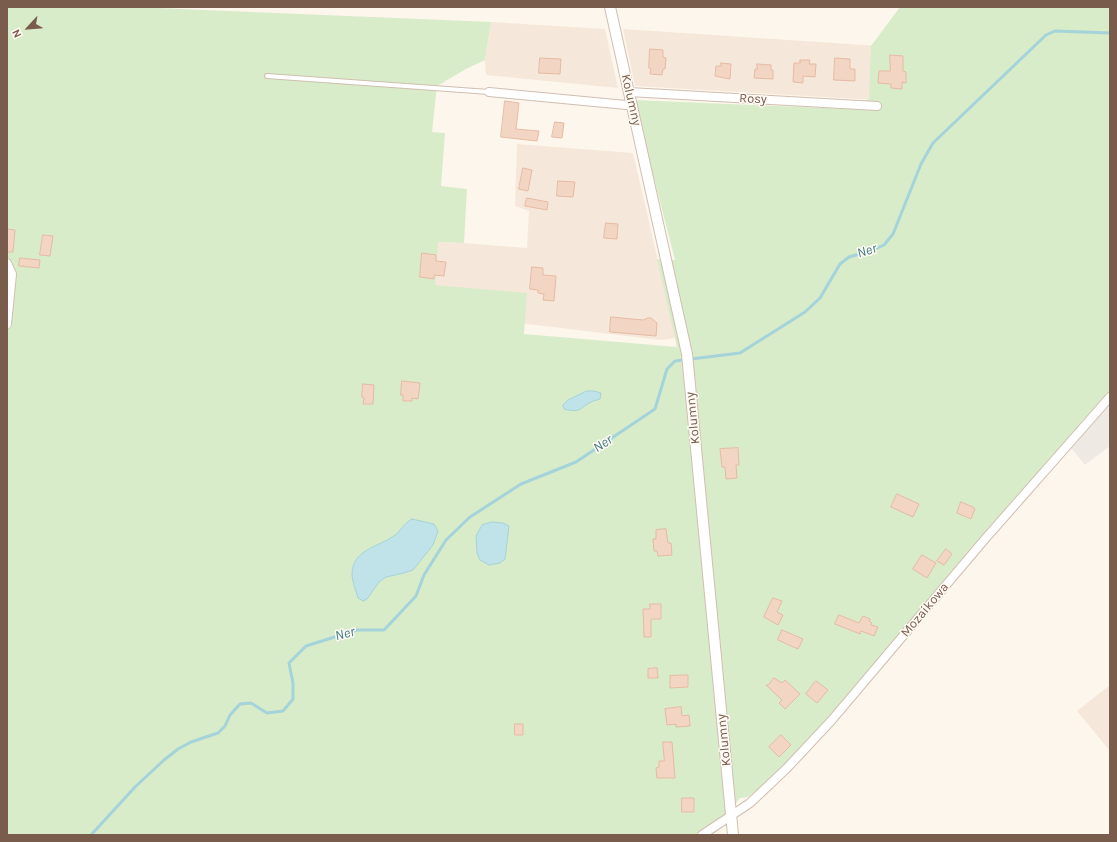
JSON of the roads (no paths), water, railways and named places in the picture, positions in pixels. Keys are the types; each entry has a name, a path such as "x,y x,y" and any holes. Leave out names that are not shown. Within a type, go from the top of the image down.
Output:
{"street":[{"name":"Kolumny","path":"610,7 686,354 733,835"},
{"path":"489,92 626,105 632,104"},
{"name":"Rosy","path":"629,92 877,106"},
{"path":"7,263 12,274 7,324"},
{"name":"Mozaikowa","path":"702,835 750,803 787,768 831,721 985,539 1110,396"}],"lane":[{"path":"267,76 489,92"}],"water":[{"path":"587,391 601,393 600,399 577,410 564,409 563,405 568,400"},
{"path":"412,519 434,524 438,531 433,545 413,570 386,577 379,582 367,599 363,601 358,598 353,583 352,574 356,559 367,550 394,536 406,523"},
{"path":"492,522 503,523 509,526 505,559 500,563 489,565 480,560 477,553 476,536 482,525"}],"waterway":[{"name":"Ner","path":"91,835 135,787 164,760 178,749 191,742 218,733 225,726 230,715 240,704 251,703 267,713 283,711 293,699 293,683 289,663 306,646 357,630 384,630 416,596 424,575 446,540 470,517 521,484 576,462 655,409 667,369 675,361 740,353 805,312 820,298 840,264 849,257 884,245 893,234 921,164 933,143 1046,35 1055,31 1110,33"}]}
